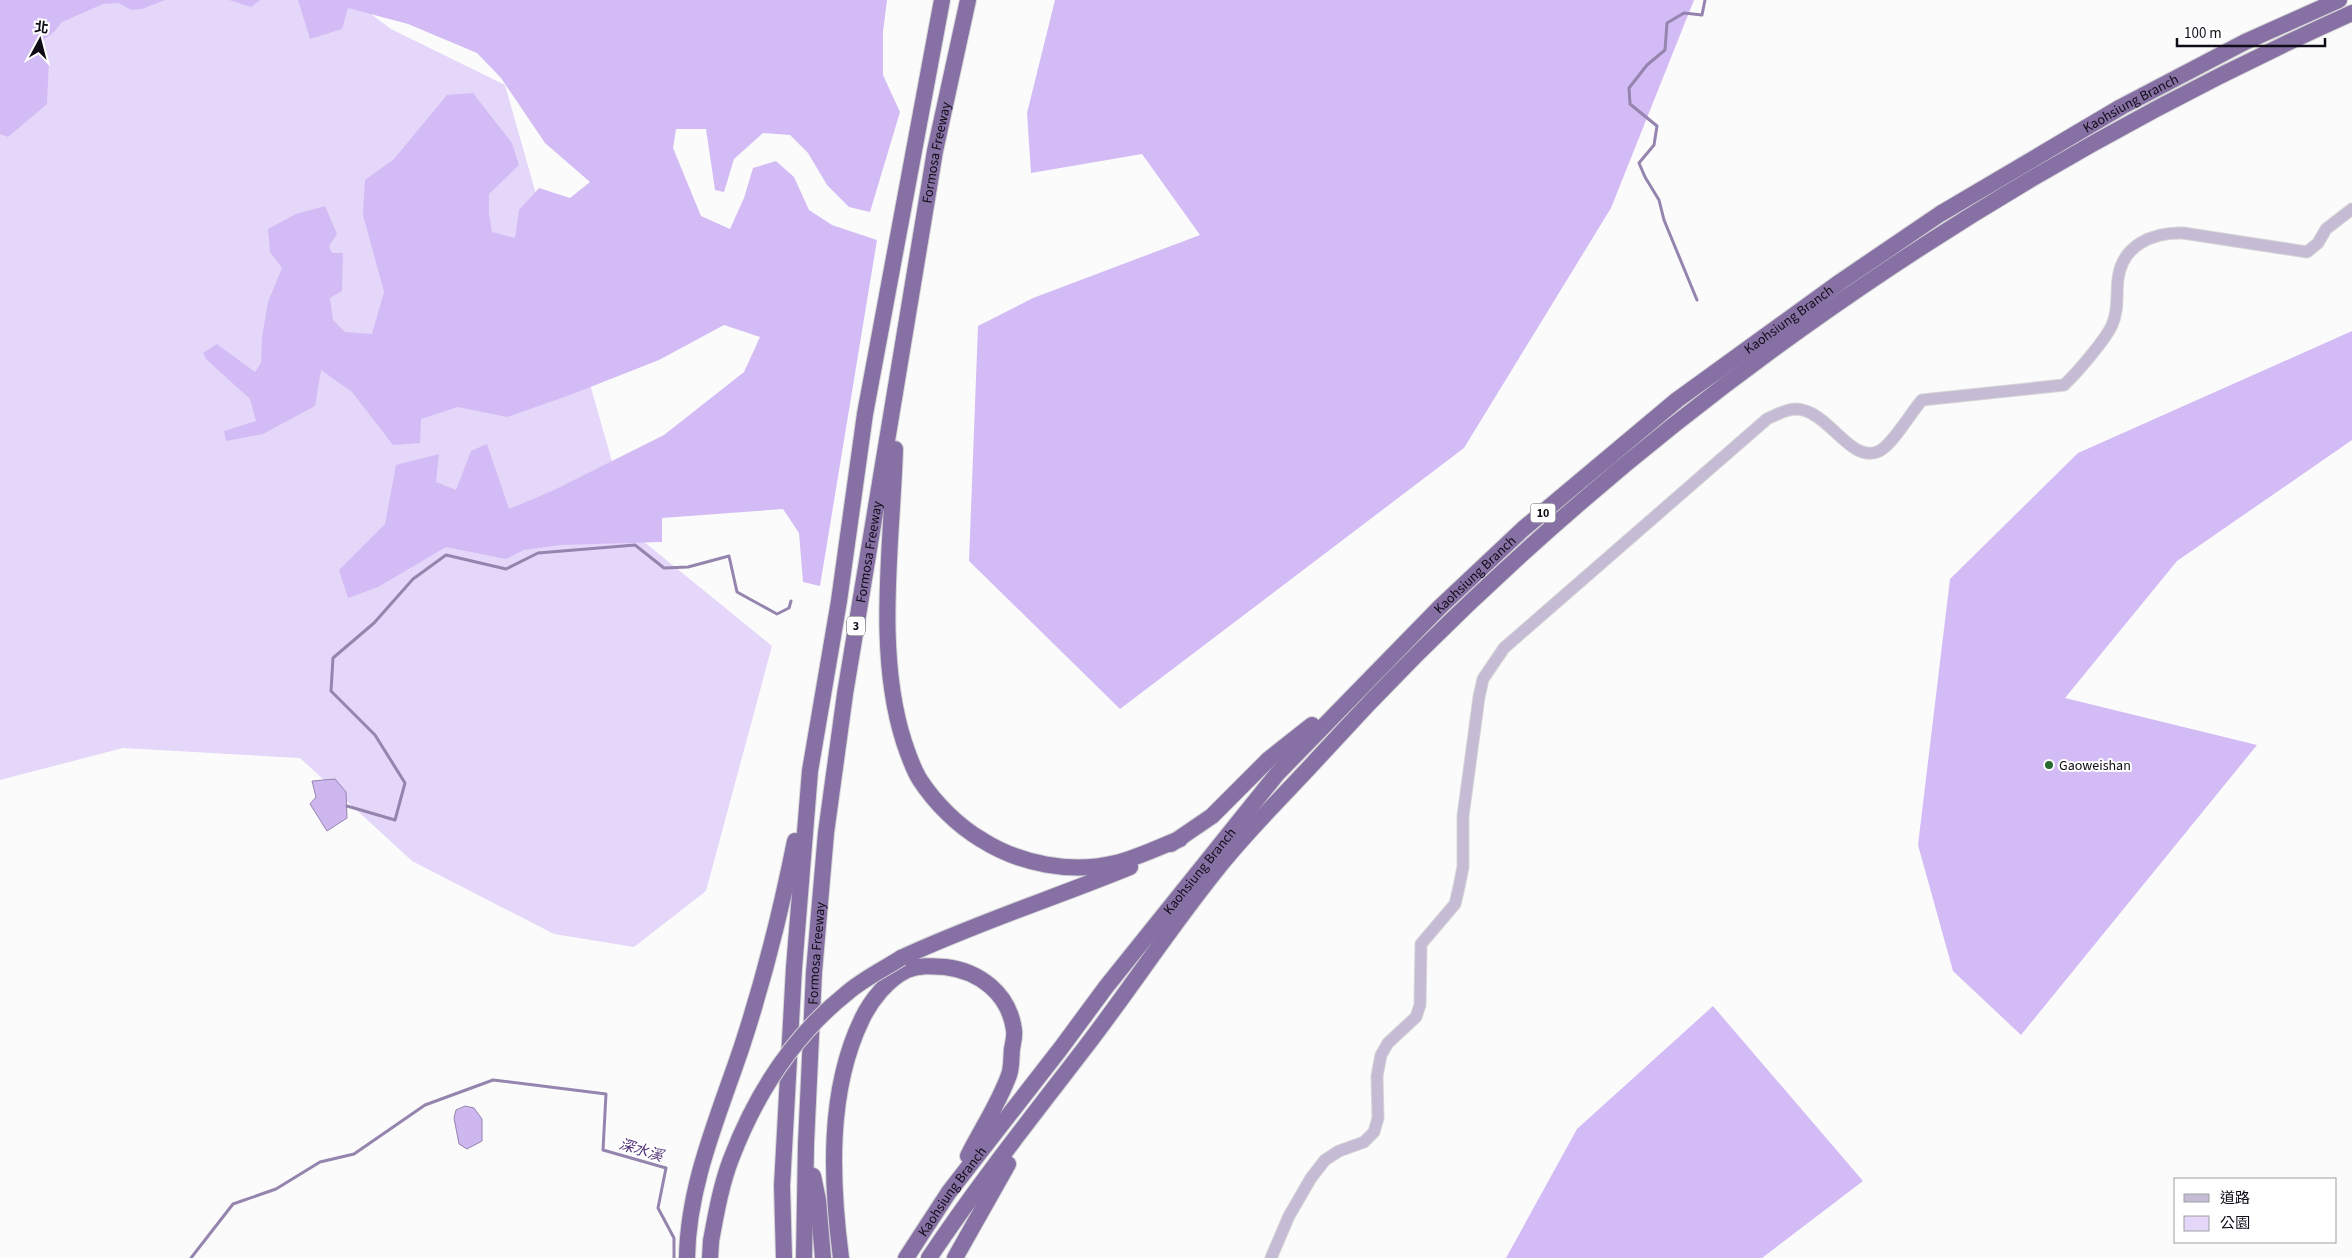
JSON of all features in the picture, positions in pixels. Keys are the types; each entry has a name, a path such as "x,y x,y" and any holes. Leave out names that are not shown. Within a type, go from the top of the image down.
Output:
{"highway":[{"name":"Formosa Freeway","path":"784,1258 783,1166 794,968 810,770 839,601 865,414 942,0"},
{"name":"Formosa Freeway","path":"804,1258 806,1144 814,972 826,833 845,694 935,151 968,0"},
{"name":"Kaohsiung Branch","path":"906,1258 949,1192 1106,987 1277,774 1440,607 1531,523 1677,400 1840,282 1940,214 2121,107 2246,42 2339,0"},
{"name":"Kaohsiung Branch","path":"929,1258 1050,1091 1082,1052 1222,863 1336,738 1472,600 1530,546 1669,428 1810,322 1915,251 2098,139 2223,74 2352,13"},
{"path":"892,418 895,444 889,528 889,652 897,720 920,780 946,811 971,834 993,847 1026,861 1054,866 1088,867 1116,863 1180,839"},
{"path":"710,1258 711,1241 730,1160 754,1108 778,1066 811,1025 848,992 902,958 952,934 1069,892 1136,864 1180,839 1212,816 1269,759 1357,690"},
{"path":"687,1258 694,1202 702,1166 742,1047 778,926 810,770"},
{"path":"841,1258 836,1219 835,1133 840,1089 851,1047 862,1019 877,996 895,977 909,970 929,966 959,969 983,978 1004,1000 1014,1030 1010,1074 949,1192"},
{"path":"955,1258 1010,1161 1047,1108 1050,1091"},
{"path":"806,1144 818,1200 823,1258"}],"street":[{"path":"1271,1258 1289,1216 1311,1178 1325,1160 1340,1150 1364,1142 1374,1132 1378,1118 1377,1076 1381,1055 1388,1043 1416,1017 1420,1005 1421,944 1455,904 1463,867 1463,816 1479,697 1483,679 1504,648 1767,419 1796,409 1809,412 1823,420 1855,449 1866,453 1878,452 1888,444 1922,400 2064,385 2112,326 2118,297 2118,278 2126,255 2136,244 2167,232 2307,252 2318,243 2326,230 2352,209"}],"green space":[{"path":"0,0 352,0 391,29 505,85 632,532 772,646 706,891 634,947 554,934 412,861 300,758 123,748 0,780"}],"shaded area":[{"path":"0,0 165,0 142,9 131,10 119,3 103,4 62,22 55,31 42,41 39,56 49,59 47,104 8,137 0,134"},
{"path":"229,0 260,0 251,7"},
{"path":"298,0 887,0 883,32 883,75 900,112 870,212 849,207 827,185 808,153 790,135 763,133 734,159 724,192 715,190 706,129 676,129 673,148 701,216 730,229 744,198 753,168 776,161 794,177 809,210 832,225 877,240 820,586 803,582 799,533 783,509 662,518 662,542 561,545 524,550 506,559 446,547 378,587 348,598 339,570 385,524 396,465 439,454 436,482 456,490 471,451 487,444 509,509 552,491 664,435 744,372 760,337 724,325 659,360 570,395 507,417 458,407 421,419 420,443 393,445 352,392 321,370 315,406 263,434 226,441 224,431 256,421 250,399 207,360 203,353 217,344 255,372 261,363 262,337 268,302 282,268 270,252 268,229 296,214 325,206 337,234 329,246 332,253 343,253 342,291 330,298 333,320 345,332 372,334 384,292 363,215 365,180 394,159 447,95 473,93 512,143 519,165 489,194 489,214 492,232 515,238 519,210 539,188 570,198 590,182 545,143 501,78 477,53 408,24 348,8 342,29 310,39"},
{"path":"1055,0 1694,0 1611,208 1464,448 1120,709 969,561 978,326 1033,298 1200,235 1142,154 1031,173 1027,113"},
{"path":"2352,331 2352,440 2177,561 2065,698 2257,745 2021,1035 1953,971 1918,845 1950,579 2078,453"},
{"path":"335,779 346,792 347,818 327,831 310,804 316,797 312,781"},
{"path":"1713,1006 1863,1181 1762,1258 1506,1258 1577,1129"},
{"path":"465,1106 474,1108 482,1119 482,1141 467,1149 459,1144 454,1118 456,1110"}],"waterway":[{"path":"1697,300 1664,220 1659,200 1639,163 1654,145 1657,126 1630,104 1629,88 1647,65 1665,50 1667,23 1684,13 1702,15 1705,0"},
{"path":"347,806 395,820 405,783 375,735 331,691 333,658 374,623 413,579 446,555 506,569 538,553 635,545 664,568 688,567 729,556 737,592 777,614 789,608 791,601"},
{"name":"深水溪","path":"191,1258 233,1204 276,1189 320,1162 354,1154 425,1105 493,1080 606,1094 603,1150 666,1168 658,1208 674,1238 674,1258"}],"place":[{"name":"Gaoweishan","path":"2049,765"}]}
